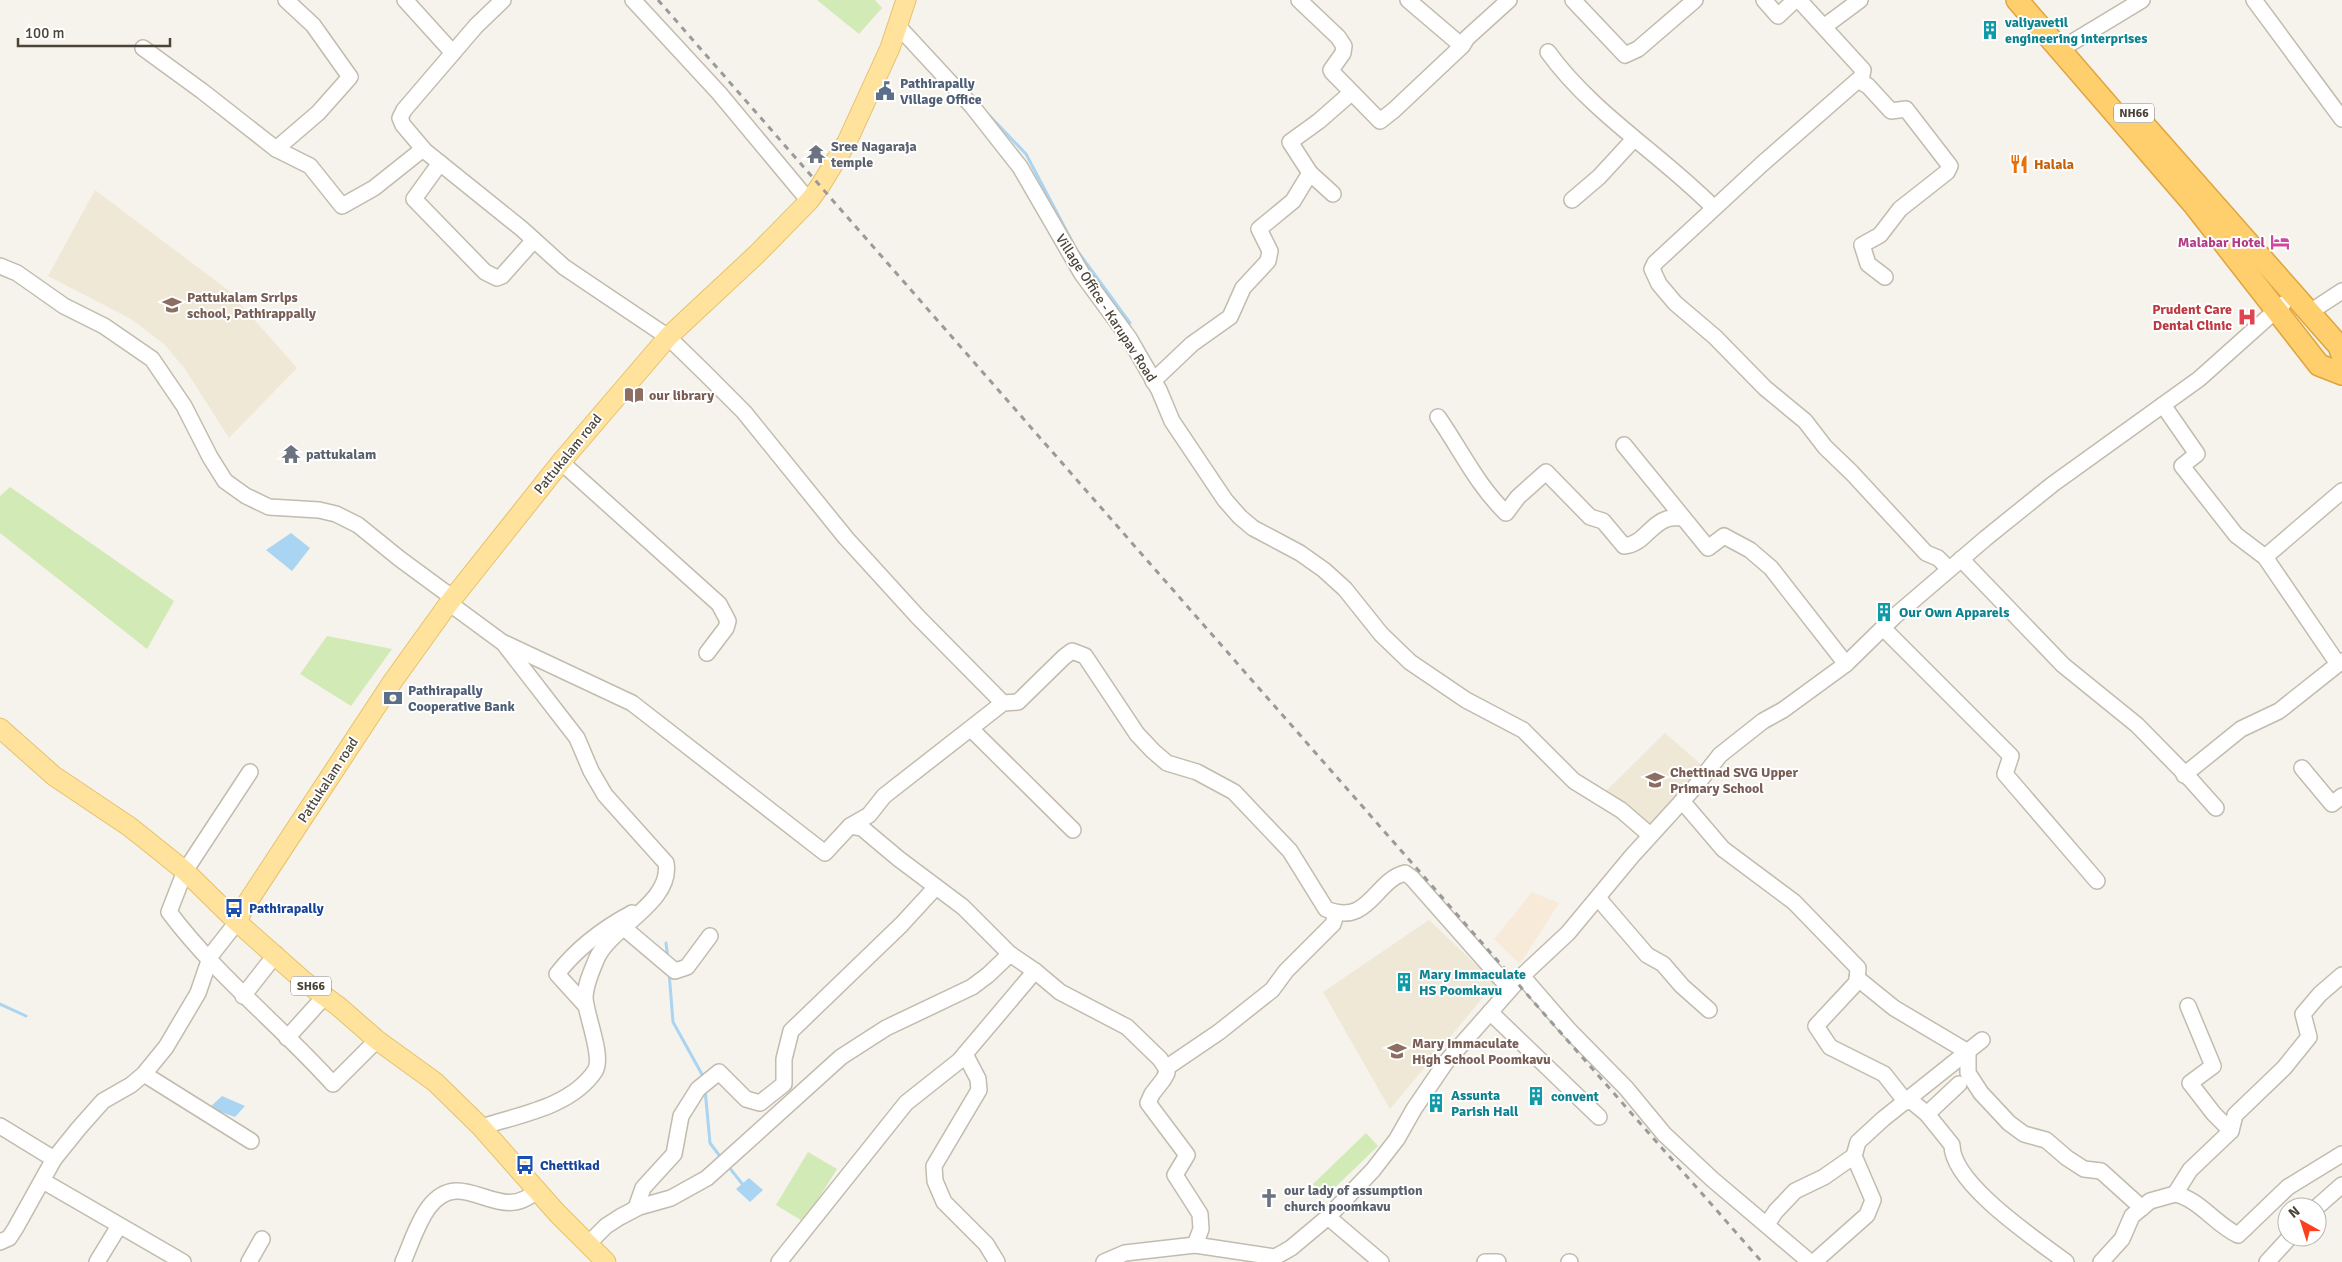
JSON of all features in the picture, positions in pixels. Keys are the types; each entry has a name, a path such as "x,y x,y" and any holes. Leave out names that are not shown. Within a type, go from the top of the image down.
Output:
{"highway":[{"path":"2016,0 2195,206 2319,365 2342,374"},
{"name":"NH66","path":"2034,0 2294,294"},
{"path":"2294,294 2339,346 2342,354"}],"main road":[{"name":"Pattukalam road","path":"237,922 243,909 393,681 451,600 561,462 668,337 809,200 847,142 890,48 906,0"},
{"name":"SH66","path":"0,728 54,776 130,827 185,871 237,922 276,954 305,982 325,996 377,1040 435,1082 480,1127 606,1262"}],"street":[{"path":"276,150 318,113 350,76 313,25 286,0"},
{"path":"405,0 453,53"},
{"path":"503,0 476,26 404,110 400,118 403,125 423,149 564,267 668,337 744,412 846,538 918,617 1003,703"},
{"path":"633,0 719,93 809,200"},
{"path":"1299,0 1338,37 1344,46 1343,53 1331,70 1351,93 1380,121 1394,110 1462,46 1467,38 1509,0"},
{"path":"1408,0 1462,46"},
{"path":"1573,0 1625,56 1638,49 1695,0"},
{"path":"1764,0 1778,16 1797,0 1824,26 1863,70 1861,80"},
{"path":"1824,26 1860,0"},
{"path":"2071,43 2142,0"},
{"path":"2254,0 2342,119"},
{"name":"Village Office - Karupav Road","path":"897,25 1001,140 1020,167 1082,274 1129,338 1153,380 1172,421 1225,500 1240,517 1253,528 1300,553 1324,570 1345,589 1382,634 1410,662 1466,700 1523,730 1574,781 1621,810 1650,835"},
{"path":"143,48 202,91 276,150 310,166 342,206 374,188 423,149"},
{"path":"1548,52 1558,66 1634,139 1714,208"},
{"path":"1861,80 1855,82 1655,263 1653,274 1675,303 1715,337 1765,388 1805,421 1825,447 1852,473 1926,554 1938,558 1949,569"},
{"path":"1861,80 1891,111 1906,109 1950,166 1947,172 1900,209 1880,235 1862,245 1868,264 1886,277"},
{"path":"1333,194 1310,172 1290,142 1320,121 1351,93"},
{"path":"1572,200 1599,177 1634,139"},
{"path":"440,163 414,199 485,272 497,278 502,276 534,240"},
{"path":"1153,380 1192,344 1230,317 1243,288 1268,261 1270,251 1259,229 1292,201 1310,172"},
{"path":"0,266 17,273 64,306 104,326 152,359 184,406 224,480 246,496 269,507 327,512 358,525 502,642 577,738 591,771 605,795 666,863 668,870 660,890 650,903 620,924 598,957 588,979 585,996 598,1058 596,1070 588,1080 566,1097 550,1105 480,1127"},
{"path":"2310,312 2342,291"},
{"path":"1104,1262 1125,1253 1195,1245 1275,1257 1291,1248 1328,1217 1373,1170 1397,1139 1435,1076 1522,976 1568,933 1720,755 1763,721 1783,710 1846,664 1896,616 1961,559 2053,484 2199,379 2294,294"},
{"path":"2163,405 2197,454 2182,466 2236,535 2264,558 2340,662 2279,711 2241,729 2184,775"},
{"path":"1438,418 1464,461 1494,502 1506,513 1518,497 1546,472 1590,517 1603,521 1624,546 1633,545 1660,522 1669,518 1684,518"},
{"path":"1624,444 1708,548 1724,536 1750,550 1771,568 1846,664"},
{"path":"561,462 720,604 728,621 726,628 707,653"},
{"path":"2264,558 2342,491"},
{"path":"1961,559 2063,665 2137,725 2184,775 2192,780 2216,808"},
{"path":"1884,629 2011,756 2005,774 2096,881"},
{"path":"502,642 632,702 825,853 850,826 869,815 884,796 1003,703 1018,702 1064,656 1072,651 1084,656 1132,727 1153,751 1167,763 1197,772 1234,792 1290,851 1326,910 1336,914 1353,913 1368,902 1396,875 1405,873 1412,878 1510,989"},
{"path":"971,729 1073,830"},
{"path":"2302,768 2332,804 2342,796"},
{"path":"250,772 185,871 169,912 243,996 333,1084 377,1040"},
{"path":"1682,801 1723,849 1800,909 1858,968 1857,982 1816,1026 1830,1046 1884,1074 1908,1101 1926,1114 1952,1145 1952,1154 1978,1190 2003,1216 2066,1262"},
{"path":"850,826 862,828 963,907 1010,954 1035,971 1060,992 1127,1027 1160,1059 1167,1073 1148,1103 1187,1154 1176,1176 1200,1214 1201,1229 1195,1245"},
{"path":"636,1208 644,1188 674,1154 681,1116 698,1089 719,1072 746,1099 760,1103 784,1084 784,1059 792,1031 901,925 936,887"},
{"path":"1598,898 1647,955 1663,964 1682,986 1709,1010"},
{"path":"1166,1068 1219,1032 1272,990 1286,971 1334,924 1336,914"},
{"path":"0,1242 9,1238 15,1230 54,1159 103,1101 144,1074 166,1047 198,993 210,960 237,922"},
{"path":"620,924 675,971 687,967 710,936"},
{"path":"586,1006 557,974 573,954 605,927 620,924"},
{"path":"243,996 276,954"},
{"path":"588,1244 606,1226 636,1208 672,1198 691,1188 730,1158 814,1079 841,1057 886,1028 972,987 1010,954"},
{"path":"779,1262 906,1103 966,1054 1035,971"},
{"path":"2175,1194 2190,1170 2231,1131 2235,1115 2284,1068 2309,1037 2303,1014 2320,994 2342,975"},
{"path":"1522,976 1568,1029 1626,1088 1664,1134 1712,1179 1812,1262 1867,1215 1873,1200 1854,1156"},
{"path":"1857,978 1894,1008 1968,1052"},
{"path":"288,1038 325,996"},
{"path":"2188,1006 2213,1066 2190,1083 2214,1114 2231,1131"},
{"path":"1490,1012 1599,1117"},
{"path":"1767,1224 1776,1211 1795,1191 1824,1177 1854,1156 1858,1142 1883,1119 1908,1101 1927,1082 1982,1040"},
{"path":"1968,1052 1968,1073 1981,1093 2009,1123 2024,1134 2046,1140 2067,1158 2084,1169 2101,1171 2142,1208"},
{"path":"966,1054 978,1079 979,1090 970,1107 946,1141 934,1166 935,1181 944,1202 986,1244 996,1262"},
{"path":"144,1074 250,1142"},
{"path":"1926,1114 1959,1084"},
{"path":"0,1126 54,1159"},
{"path":"2101,1262 2122,1239 2132,1216 2150,1201 2175,1194 2185,1196 2238,1235 2288,1187 2342,1154"},
{"path":"43,1181 183,1262"},
{"path":"2327,1198 2342,1185"},
{"path":"403,1262 422,1217 440,1196 460,1190 509,1204 524,1200 537,1190"},
{"path":"1328,1217 1381,1262"},
{"path":"96,1262 118,1226"},
{"path":"250,1262 262,1239"},
{"path":"2267,1262 2281,1247"},
{"path":"1485,1262 1498,1262"}],"shaded area":[{"name":"Pattukalam Srrlps school, Pathirappally","path":"95,190 228,290 297,368 229,438 185,369 164,344 131,319 48,276"},
{"name":"Chettinad SVG Upper Primary School","path":"1665,733 1704,767 1649,826 1605,792"},
{"path":"1532,892 1559,903 1520,964 1494,939"},
{"name":"Mary Immaculate High School Poomkavu","path":"1429,920 1495,983 1390,1109 1323,992"}],"green space":[{"path":"817,0 875,0 882,8 859,34"},
{"path":"10,487 174,601 147,649 0,533 0,496"},
{"path":"327,636 392,649 351,706 300,674"},
{"path":"1366,1133 1378,1146 1325,1197 1313,1184"},
{"path":"808,1152 837,1169 804,1222 776,1205"}],"water":[{"path":"291,533 310,548 292,571 266,550"},
{"path":"222,1096 245,1106 235,1117 209,1108"},
{"path":"749,1178 763,1190 750,1202 736,1189"}],"waterway":[{"path":"985,111 1026,154 1076,249 1130,323"},
{"path":"666,943 668,959"},
{"path":"669,972 673,1022 704,1078"},
{"path":"0,1004 26,1016"},
{"path":"705,1089 710,1143 722,1159"},
{"path":"728,1166 744,1186"}],"railway":[{"path":"658,0 1762,1262"}],"place":[{"name":"valiyavetil engineering interprises","path":"1990,30"},
{"name":"Pathirapally Village Office","path":"885,91"},
{"name":"Sree Nagaraja temple","path":"816,154"},
{"name":"Halala","path":"2019,164"},
{"name":"Malabar Hotel","path":"2280,242"},
{"name":"Pattukalam Srrlps school, Pathirappally","path":"172,305"},
{"name":"Prudent Care Dental Clinic","path":"2247,317"},
{"name":"our library","path":"634,395"},
{"name":"pattukalam","path":"291,454"},
{"name":"Our Own Apparels","path":"1884,612"},
{"name":"Pathirapally Cooperative Bank","path":"393,698"},
{"name":"Chettinad SVG Upper Primary School","path":"1655,780"},
{"name":"Pathirapally","path":"234,908"},
{"name":"Mary Immaculate HS Poomkavu","path":"1404,982"},
{"name":"Mary Immaculate High School Poomkavu","path":"1397,1051"},
{"name":"convent","path":"1536,1096"},
{"name":"Assunta Parish Hall","path":"1436,1103"},
{"name":"Chettikad","path":"525,1165"},
{"name":"our lady of assumption church poomkavu","path":"1269,1198"}]}
